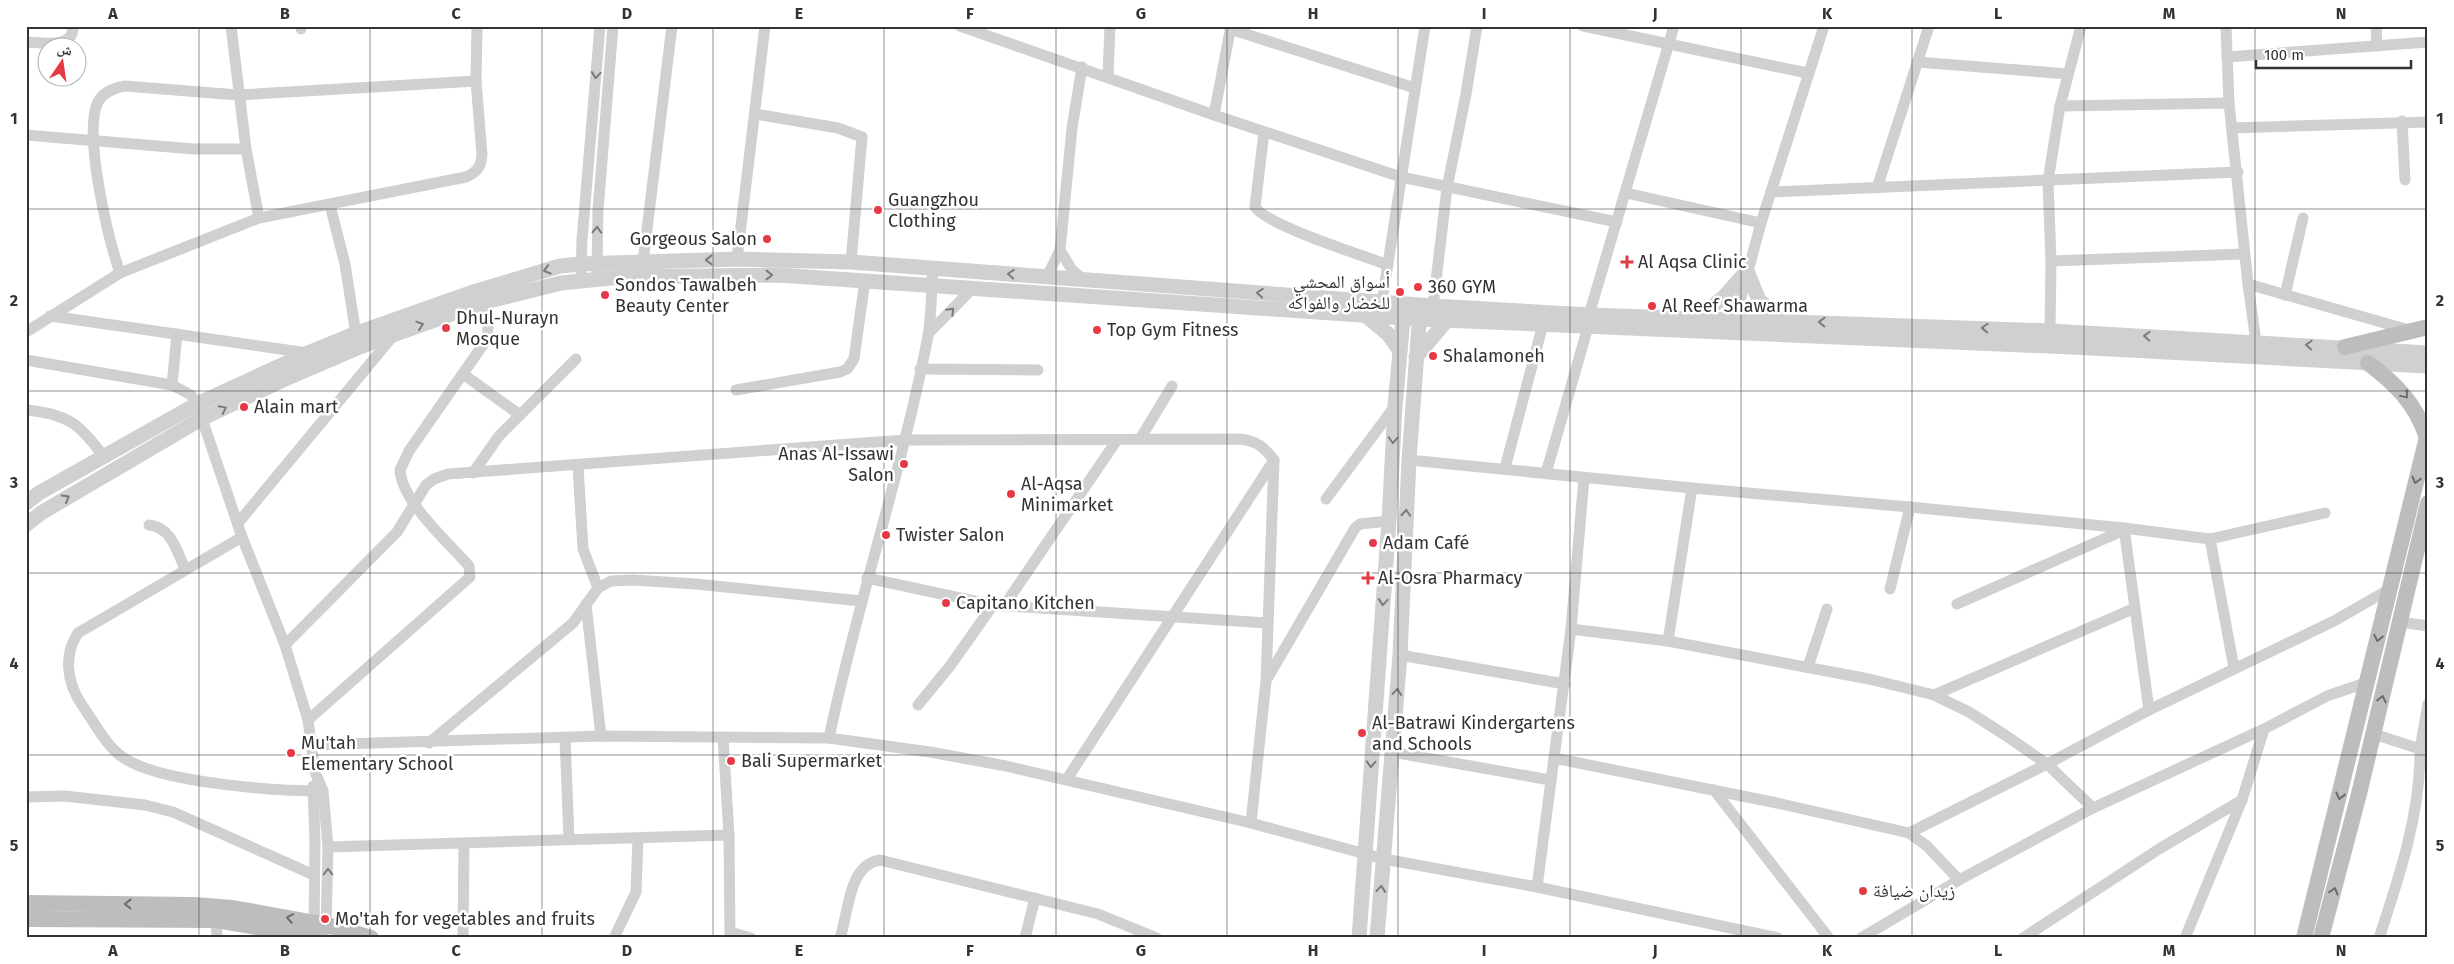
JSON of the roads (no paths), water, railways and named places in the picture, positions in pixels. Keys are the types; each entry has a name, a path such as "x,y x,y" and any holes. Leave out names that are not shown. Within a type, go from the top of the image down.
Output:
{"main road":[{"path":"2346,347 2421,329"},
{"path":"2304,938 2427,436 2410,401 2396,384 2368,363"},
{"path":"2321,938 2374,734 2428,503"},
{"path":"26,903 209,905 233,908 320,932"},
{"path":"26,919 216,920 371,938"}],"street":[{"path":"26,42 63,43 69,40 73,33 72,26"},
{"path":"231,26 238,95 259,218"},
{"path":"26,332 120,273 259,218 330,206 466,177 475,173 481,164 482,156 476,81 477,26"},
{"path":"597,278 589,263 600,26"},
{"path":"581,280 589,263 598,210 613,26"},
{"path":"642,262 672,26"},
{"path":"737,259 756,114 765,26"},
{"path":"960,26 1401,178 1617,222"},
{"path":"1108,76 1110,26"},
{"path":"1382,302 1425,26"},
{"path":"1377,938 1400,654 1416,357 1466,94 1477,26"},
{"path":"1583,26 1807,74"},
{"path":"1546,473 1674,26"},
{"path":"1731,333 1761,224 1807,74 1824,26"},
{"path":"1877,188 1929,26"},
{"path":"2037,346 2050,331 2051,261 2048,181 2060,106 2081,26"},
{"path":"2226,26 2229,103 2238,172 2244,254 2256,342"},
{"path":"2376,26 2377,46"},
{"path":"1214,115 1230,27 1415,88"},
{"path":"2227,57 2428,42"},
{"path":"1917,62 2068,74"},
{"path":"1047,277 1060,250 1072,128 1082,67"},
{"path":"120,273 105,222 94,140 94,117 98,103 103,95 116,88 238,95 476,81"},
{"path":"2060,106 2229,103"},
{"path":"756,114 838,128 862,137 850,262"},
{"path":"2232,128 2402,121 2428,122"},
{"path":"2402,121 2404,180"},
{"path":"1264,132 1254,207 1277,223 1388,265"},
{"path":"26,135 194,149 246,149"},
{"path":"1771,192 2238,172"},
{"path":"1626,193 1761,224"},
{"path":"330,206 345,264 357,340"},
{"path":"2285,295 2303,218"},
{"path":"1060,250 1072,270 1083,280"},
{"path":"2051,261 2244,254"},
{"path":"41,513 26,504 39,493 104,457 357,340 518,278 560,266 589,263 737,259 850,262 1382,302 1404,311"},
{"path":"829,738 861,601 906,440 928,334 932,268"},
{"path":"1699,317 1724,297 1747,271"},
{"path":"1747,271 1759,300 1781,320"},
{"path":"238,523 395,326 485,302 597,278 740,275 864,280 1364,314 1424,310 1731,333 2428,366"},
{"path":"736,390 840,372 847,369 854,359 864,280"},
{"path":"2248,284 2421,329"},
{"path":"928,334 973,288"},
{"path":"308,720 470,577 469,566 415,505 400,477 400,470 403,460 487,339 488,326 485,302"},
{"path":"1424,310 1447,320 1544,324 1699,317 1735,318 2050,331 2428,353"},
{"path":"1359,938 1389,521 1395,406 1404,311"},
{"path":"1364,314 1388,334 1400,351"},
{"path":"50,316 308,353"},
{"path":"1416,357 1447,320"},
{"path":"1506,468 1544,324"},
{"path":"172,384 177,334"},
{"path":"26,525 41,513 199,412 308,353 357,340"},
{"path":"473,473 499,436 576,359"},
{"path":"26,360 172,384 191,395 199,412 242,538 285,646 308,720 328,847 320,932"},
{"path":"920,370 1038,370"},
{"path":"463,374 520,415"},
{"path":"1140,439 1172,386"},
{"path":"1326,499 1395,406"},
{"path":"26,410 45,412 69,420 88,434 104,457"},
{"path":"285,646 397,532 426,485 434,478 448,474 578,466 906,440 1252,440 1264,446 1274,460 1266,681 1250,823"},
{"path":"918,705 999,606 1117,440"},
{"path":"1067,779 1174,617 1274,460"},
{"path":"1409,460 1506,468 1584,478 1910,507 2210,539 2325,513"},
{"path":"578,466 583,549 598,588"},
{"path":"1537,887 1571,629 1584,478"},
{"path":"1668,641 1692,488"},
{"path":"1890,589 1910,507"},
{"path":"1266,681 1355,528 1360,524 1389,521"},
{"path":"149,525 158,527 168,534 185,569"},
{"path":"1957,604 2124,529"},
{"path":"2124,529 2149,710"},
{"path":"242,538 185,569 78,633 68,658 73,690 111,747 134,764 166,774 281,791 318,791"},
{"path":"2210,539 2234,668"},
{"path":"867,578 999,606 1267,623"},
{"path":"429,743 573,623 598,588 611,581 634,580 861,601"},
{"path":"1909,833 2047,764 2149,710 2334,621 2388,590"},
{"path":"586,604 601,736"},
{"path":"1934,695 2135,608"},
{"path":"1808,667 1827,609"},
{"path":"2400,622 2428,626"},
{"path":"1571,629 1668,641 1808,667 1934,695 1969,712 2047,764 2093,808"},
{"path":"1400,654 1564,684"},
{"path":"1861,938 1959,880 2093,808 2264,729 2327,696 2368,682"},
{"path":"2379,938 2406,849 2424,773 2420,749 2428,704"},
{"path":"2185,938 2242,800 2264,729"},
{"path":"2374,734 2420,749"},
{"path":"312,745 429,743 601,736 829,738 930,752 1067,779 1250,823 1384,859 1537,887 1731,932 1778,938"},
{"path":"565,738 569,838"},
{"path":"724,738 729,835 730,935 751,938"},
{"path":"1392,752 1550,780"},
{"path":"1554,758 1714,790 1909,833 1927,846 1959,880"},
{"path":"1714,790 1829,938"},
{"path":"318,791 314,875 320,932"},
{"path":"26,797 65,796 154,807 173,812 314,875"},
{"path":"2023,938 2159,849 2242,800"},
{"path":"328,847 569,838 638,839 729,835"},
{"path":"614,938 636,892 638,839"},
{"path":"463,938 464,843"},
{"path":"840,938 854,881 861,868 870,862 880,860 1098,914 1157,938"},
{"path":"1025,938 1035,898"},
{"path":"216,920 217,938"}],"place":[{"name":"Guangzhou Clothing","path":"878,210"},
{"name":"Gorgeous Salon","path":"767,239"},
{"name":"Al Aqsa Clinic","path":"1627,262"},
{"name":"360 GYM","path":"1418,287"},
{"name":"أسواق المحشي للخضار والفواكه","path":"1400,292"},
{"name":"Sondos Tawalbeh Beauty Center","path":"605,295"},
{"name":"Al Reef Shawarma","path":"1652,306"},
{"name":"Dhul-Nurayn Mosque","path":"446,328"},
{"name":"Top Gym Fitness","path":"1097,330"},
{"name":"Shalamoneh","path":"1433,356"},
{"name":"Alain mart","path":"244,407"},
{"name":"Anas Al-Issawi Salon","path":"904,464"},
{"name":"Al-Aqsa Minimarket","path":"1011,494"},
{"name":"Twister Salon","path":"886,535"},
{"name":"Adam Café","path":"1373,543"},
{"name":"Al-Osra Pharmacy","path":"1368,578"},
{"name":"Capitano Kitchen","path":"946,603"},
{"name":"Al-Batrawi Kindergartens and Schools","path":"1362,733"},
{"name":"Mu'tah Elementary School","path":"291,753"},
{"name":"Bali Supermarket","path":"731,761"},
{"name":"زيدان ضيافة","path":"1863,891"},
{"name":"Mo'tah for vegetables and fruits","path":"325,919"}]}
